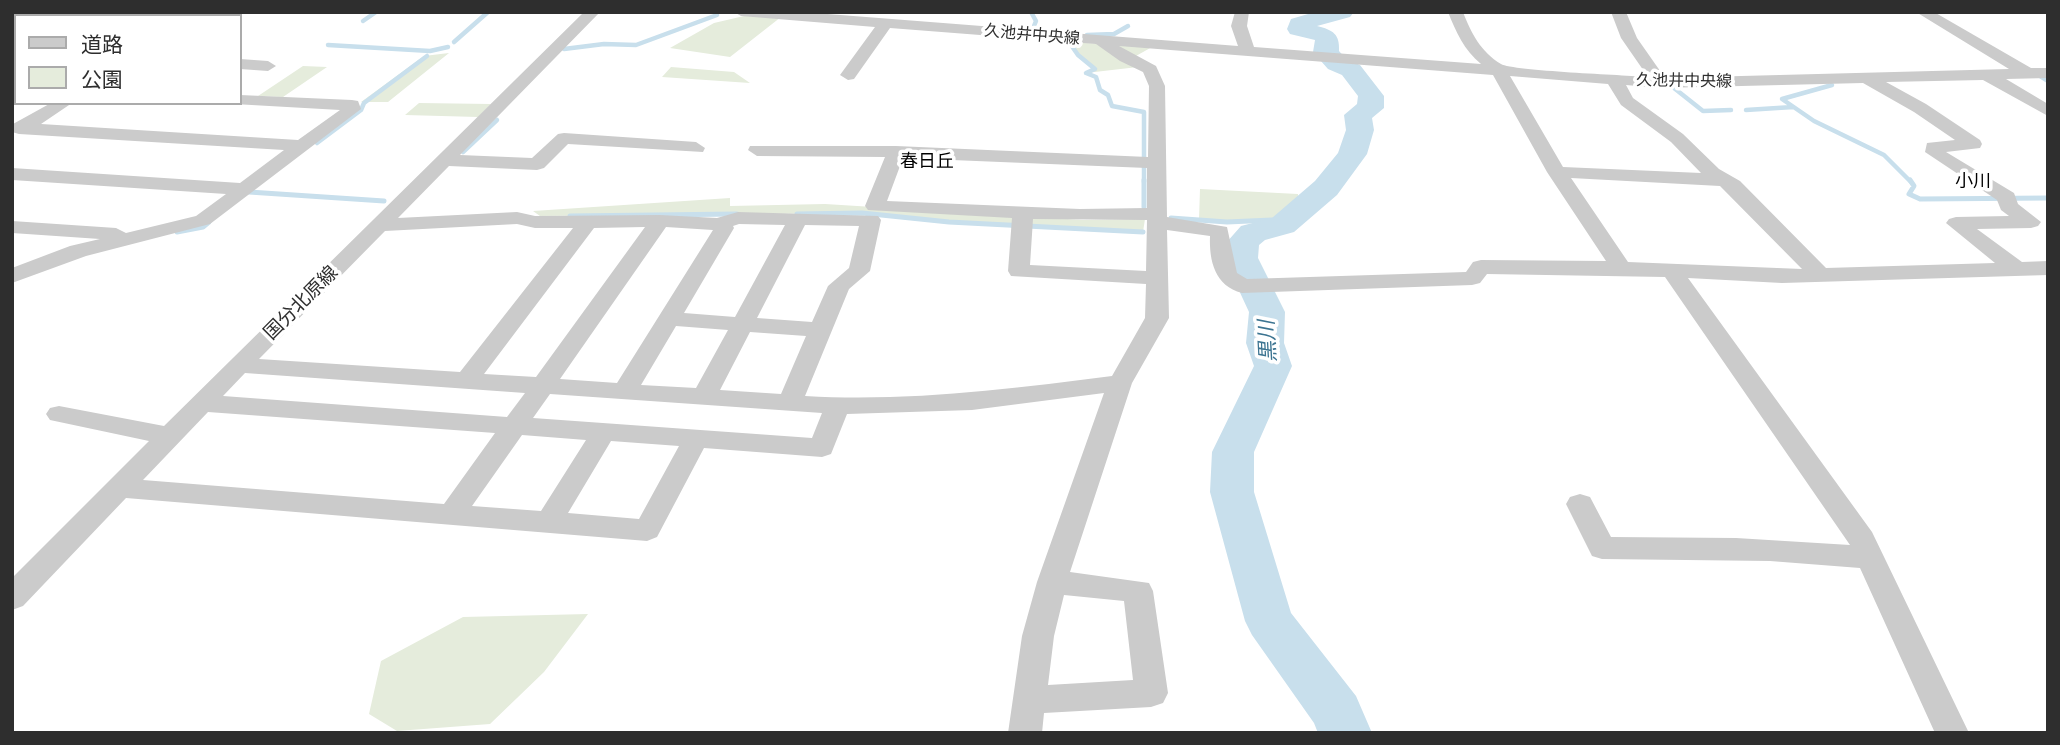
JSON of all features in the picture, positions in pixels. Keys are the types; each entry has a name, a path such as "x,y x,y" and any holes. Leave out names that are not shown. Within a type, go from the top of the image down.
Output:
{"street":[{"name":"国分北原線","path":"12,598 201,403 593,12"},
{"name":"久池井中央線","path":"741,12 786,13 1102,41 1614,80 1660,82 2036,73"},
{"path":"1242,12 1239,26 1248,51"},
{"path":"1455,12 1464,34 1477,53 1498,71 1557,172 1621,268"},
{"path":"1618,12 1629,38 1660,82"},
{"path":"1923,12 2036,73"},
{"path":"848,75 886,23"},
{"path":"1025,733 1038,636 1052,582 1120,383 1157,318 1157,86 1150,69 1126,58 1102,41"},
{"path":"242,64 268,66"},
{"path":"1986,75 2048,111"},
{"path":"1867,78 1920,108 1973,144 1934,147 1934,152 2008,202 2031,222 1956,223 2017,269"},
{"path":"1614,80 1627,101 1677,138 1712,173 1733,185 1820,275"},
{"path":"12,275 78,251 203,220 352,109 352,104 242,100"},
{"path":"16,130 60,105"},
{"path":"16,130 302,146"},
{"path":"443,160 537,164 564,138 696,148"},
{"path":"757,150 896,152 1156,163"},
{"path":"896,152 875,206 1156,218 1220,231 1220,249 1227,276 1242,286 1472,278 1481,267 1621,268 1673,272 1820,275 2048,268"},
{"path":"1557,172 1725,180"},
{"path":"12,174 245,189"},
{"path":"1023,213 1019,271 1158,278"},
{"path":"378,225 517,218 535,222 718,223 738,218 871,220 859,271 839,286 790,402"},
{"path":"704,397 798,219"},
{"path":"450,515 660,221"},
{"path":"466,381 589,222"},
{"path":"624,392 724,228 718,223"},
{"path":"12,227 141,235"},
{"path":"1673,272 1862,540 1952,733"},
{"path":"668,319 820,330"},
{"path":"239,365 837,406 972,402 1120,383"},
{"path":"201,403 822,448 837,406"},
{"path":"59,414 169,436"},
{"path":"548,523 604,432"},
{"path":"118,488 647,530 696,439"},
{"path":"1580,504 1602,548 1744,547 1808,550 1870,558"},
{"path":"1029,700 1151,693 1138,591 1052,582"}],"green space":[{"path":"744,16 781,17 730,57 670,48 714,23"},
{"path":"1069,42 1152,47 1127,61 1138,67 1086,73 1094,69 1078,55"},
{"path":"449,53 388,102 361,102 424,56"},
{"path":"303,66 327,67 283,97 258,96"},
{"path":"671,67 734,72 750,83 662,77"},
{"path":"419,103 491,104 478,117 405,115"},
{"path":"1200,189 1298,194 1298,204 1272,220 1199,220"},
{"path":"730,198 730,206 825,204 1083,220 1145,219 1143,232 949,222 862,213 540,216 533,211"},
{"path":"588,614 544,672 490,724 397,731 369,714 381,661 463,617"}],"waterway":[{"path":"363,21 376,12"},
{"path":"454,42 488,12"},
{"path":"1031,12 1036,21 1032,31"},
{"name":"黒川","path":"1342,12 1299,24 1299,29 1323,35 1327,39 1326,52 1337,64 1351,70 1371,96 1370,108 1358,115 1360,130 1352,154 1326,188 1283,225 1253,233 1243,243 1241,258 1267,312 1265,343 1273,366 1233,452 1232,492 1269,621 1337,712 1345,733"},
{"path":"564,49 604,44 636,45 717,15"},
{"path":"1087,35 1114,34 1128,26"},
{"path":"1064,41 1069,42 1078,55 1095,69 1086,73 1096,77 1100,90 1108,95 1112,106 1144,112 1144,207"},
{"path":"328,45 430,51 448,47"},
{"path":"317,143 361,110 364,103 427,56"},
{"path":"2037,74 2048,81"},
{"path":"1832,85 1782,99 1814,121 1884,155 1911,182"},
{"path":"1674,88 1703,111 1731,110"},
{"path":"1746,110 1793,107"},
{"path":"463,152 497,120"},
{"path":"1910,180 1914,186 1909,194 1920,199 2048,198"},
{"path":"249,192 384,201"},
{"path":"797,214 862,213 949,222 1143,232"},
{"path":"570,216 737,214"},
{"path":"1171,218 1227,222 1272,220 1283,225"},
{"path":"177,232 203,227 209,222"}],"district":[{"name":"春日丘","path":"927,162"},
{"name":"小川","path":"1973,182"}]}
